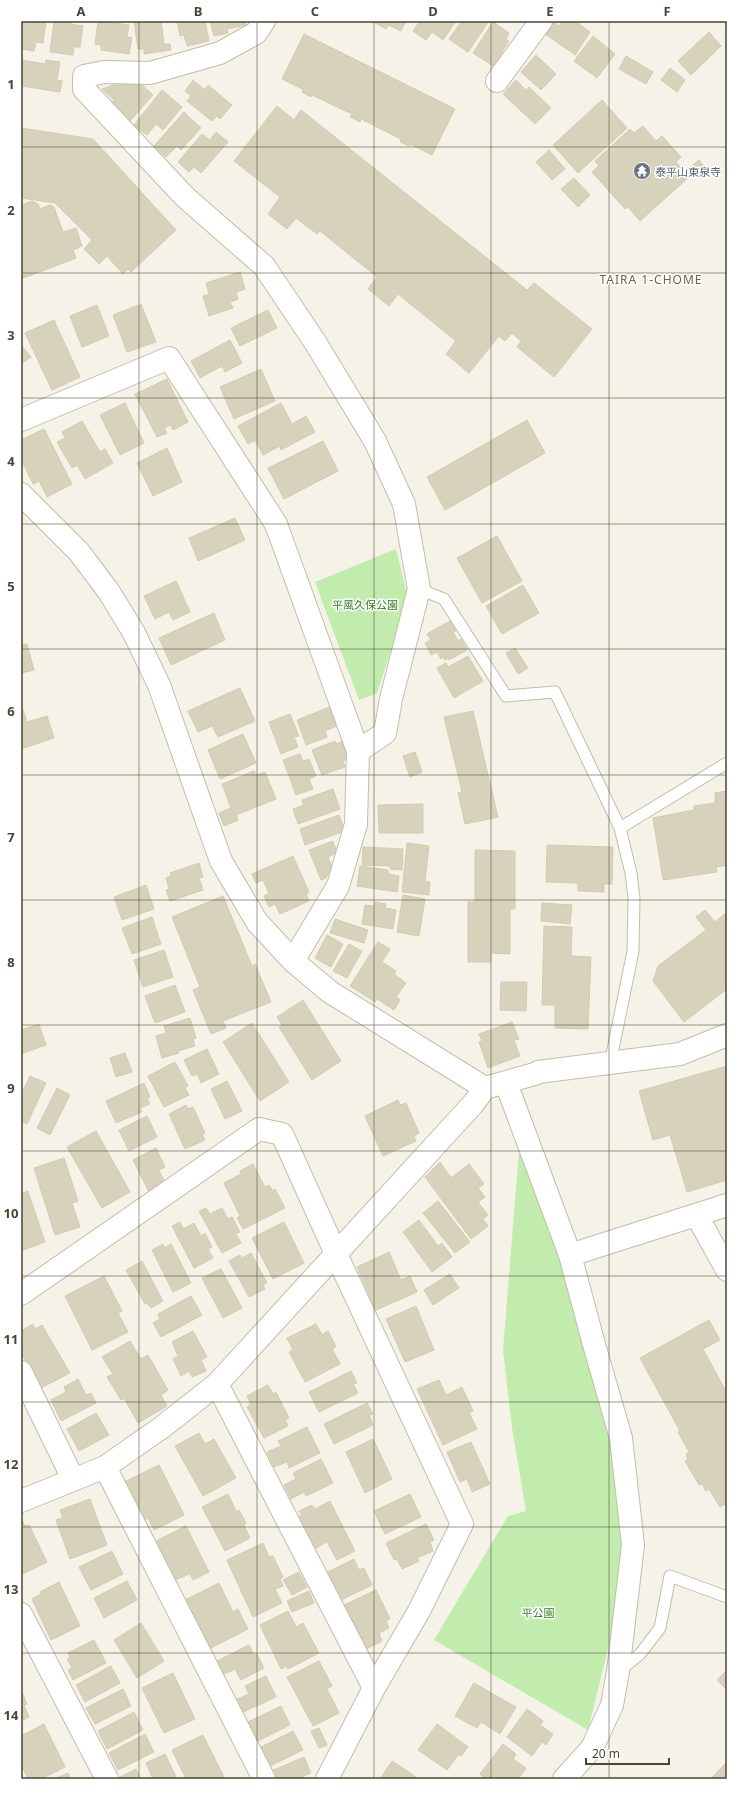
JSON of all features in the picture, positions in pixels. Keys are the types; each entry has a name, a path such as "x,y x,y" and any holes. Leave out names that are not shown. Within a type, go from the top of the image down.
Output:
{"street":[{"path":"264,21 256,33 220,53 150,72 104,72 84,76 84,89 185,197 264,266 306,329 375,441 404,504 419,589 391,699 385,733 358,751"},
{"path":"497,81 541,21"},
{"path":"21,420 169,358 276,524 358,751 356,824 338,886 293,960"},
{"path":"21,494 79,552 109,592 134,634 159,685 221,861 257,922 293,960 330,992 485,1088"},
{"path":"21,1501 105,1467 161,1428 217,1384 468,1109 485,1088 506,1083 538,1072 680,1054 727,1035"},
{"path":"506,1083 570,1256 621,1438 633,1545 618,1672 612,1705 592,1748 564,1779"},
{"path":"21,1294 259,1129 282,1134 336,1254 462,1524 419,1611 374,1688 327,1779"},
{"path":"570,1256 727,1205"},
{"path":"697,1216 727,1270"},
{"path":"21,1372 73,1479"},
{"path":"217,1384 374,1688"},
{"path":"105,1467 264,1779"},
{"path":"21,1614 107,1779"}],"lane":[{"path":"419,589 444,599 506,696 555,692 620,828 631,873 634,898 633,951 610,1064"},
{"path":"620,828 727,763"},
{"path":"618,1672 640,1654 660,1628 670,1576 727,1597"}],"green space":[{"name":"平風久保公園","path":"396,549 408,598 377,693 359,700 315,582"},
{"name":"平公園","path":"521,1127 614,1440 623,1543 610,1641 588,1730 434,1640 508,1516 526,1511 512,1428 503,1350"}],"building":[{"path":"21,21 46,21 43,43 36,42 34,51 21,49"},
{"path":"54,21 71,21 71,24 83,26 80,47 74,47 73,55 50,52"},
{"path":"98,21 129,25 127,37 132,38 129,54 101,50 101,45 95,44"},
{"path":"134,21 161,21 164,44 170,44 171,50 144,54 144,49 138,49"},
{"path":"177,21 205,21 209,41 187,46 184,35 180,36"},
{"path":"210,21 245,21 246,25 227,29 228,33 214,36"},
{"path":"372,21 406,21 401,31 388,25 386,29"},
{"path":"420,21 456,21 443,40 432,32 426,40 413,31"},
{"path":"462,21 489,21 468,52 449,39"},
{"path":"552,21 559,26 563,21 575,21 590,32 575,55 544,33"},
{"path":"493,22 509,33 506,39 509,41 493,66 473,53"},
{"path":"709,32 721,46 691,75 678,61"},
{"path":"304,34 455,109 432,155 410,144 409,146 400,142 401,139 361,119 360,122 350,117 352,114 312,95 311,97 302,92 304,90 282,79"},
{"path":"593,36 615,54 597,78 574,61"},
{"path":"536,55 556,74 541,90 521,72"},
{"path":"626,56 653,72 646,84 619,69"},
{"path":"21,60 45,64 46,60 60,62 57,80 62,81 60,92 21,86"},
{"path":"670,68 685,80 677,92 661,80"},
{"path":"193,80 205,90 208,85 232,105 220,119 217,116 212,121 187,101 191,96 185,91"},
{"path":"516,80 526,90 529,87 551,108 535,124 503,94"},
{"path":"141,84 153,95 130,121 110,105 114,100 102,89 114,85"},
{"path":"162,90 182,107 163,130 156,124 147,135 134,125"},
{"path":"602,100 627,128 578,173 553,145"},
{"path":"277,106 294,120 301,110 527,290 534,283 592,329 554,377 517,347 521,341 512,333 505,341 499,336 469,373 446,354 456,341 398,294 389,306 368,289 377,277 320,231 317,234 296,218 287,229 268,214 280,197 234,161"},
{"path":"184,112 201,128 181,150 177,146 166,157 154,146"},
{"path":"643,126 656,141 662,136 681,157 676,162 689,177 640,221 628,207 625,209 592,172 599,166 595,161 630,129 634,133"},
{"path":"21,128 93,139 176,230 131,272 128,269 123,274 107,256 99,264 84,249 92,240 55,203 21,198"},
{"path":"216,132 228,142 201,173 194,167 189,172 178,162 202,134 210,140"},
{"path":"549,150 565,169 552,180 536,162"},
{"path":"699,160 705,167 692,177 687,170"},
{"path":"574,178 590,195 578,207 561,189"},
{"path":"32,201 38,204 40,209 50,205 54,207 63,232 76,228 82,246 73,250 76,258 21,279 21,205"},
{"path":"240,272 245,289 236,292 238,299 230,302 233,308 209,316 203,296 209,294 206,283"},
{"path":"141,304 156,342 127,352 113,315"},
{"path":"97,305 109,336 82,347 70,316"},
{"path":"268,310 277,328 240,346 231,328"},
{"path":"54,320 80,377 52,390 25,333"},
{"path":"230,340 242,363 225,372 222,366 200,378 191,361"},
{"path":"21,345 31,357 21,364"},
{"path":"261,369 275,401 234,419 220,387"},
{"path":"167,379 188,422 173,430 171,425 164,428 167,433 157,437 135,394"},
{"path":"125,403 144,443 120,455 100,415"},
{"path":"281,403 292,424 306,416 315,432 281,450 280,446 263,455 255,440 248,444 238,426"},
{"path":"527,420 545,453 445,510 427,477"},
{"path":"82,421 100,452 105,449 113,463 85,479 77,465 72,468 57,442 65,438 62,432"},
{"path":"44,429 72,484 47,497 39,481 33,484 23,463 21,464 21,440"},
{"path":"323,441 338,471 284,499 268,468"},
{"path":"167,448 182,482 153,496 137,463"},
{"path":"235,518 245,540 198,561 189,538"},
{"path":"497,536 522,581 482,603 457,558"},
{"path":"176,581 190,612 173,620 169,612 155,619 144,596"},
{"path":"523,585 539,613 502,634 486,606"},
{"path":"214,613 225,640 171,665 159,638"},
{"path":"450,621 456,631 453,632 458,641 461,639 467,650 449,660 448,658 445,660 443,657 441,659 437,652 431,655 425,643 431,640 427,634"},
{"path":"27,644 34,670 21,673 21,645"},
{"path":"515,648 528,668 518,674 506,653"},
{"path":"468,656 483,681 454,698 437,668 446,663 448,667"},
{"path":"240,688 255,721 218,737 212,726 198,732 188,711"},
{"path":"21,704 27,722 47,716 54,738 21,749"},
{"path":"332,706 339,725 325,731 327,737 306,745 297,720"},
{"path":"473,711 498,817 465,824 458,793 462,792 444,717"},
{"path":"290,714 299,736 294,737 298,747 281,754 269,722"},
{"path":"243,734 256,763 220,779 208,750"},
{"path":"345,740 352,757 343,761 345,767 322,775 312,750 335,741 336,744"},
{"path":"415,752 422,772 410,777 403,756"},
{"path":"300,754 303,761 309,759 316,776 309,779 313,789 296,795 283,760"},
{"path":"254,771 256,775 265,772 276,799 236,815 238,820 224,826 219,813 231,808 222,784"},
{"path":"333,789 340,809 298,824 293,809 304,805 302,800"},
{"path":"727,791 727,865 716,867 717,872 663,880 653,818 694,810 694,806 715,803 715,793"},
{"path":"423,804 423,833 379,833 378,805"},
{"path":"339,815 345,831 305,845 300,829"},
{"path":"333,841 337,853 328,857 332,867 326,878 321,880 309,850"},
{"path":"407,843 429,846 425,881 430,882 429,895 402,892"},
{"path":"547,845 613,847 612,884 604,884 604,892 578,891 578,883 546,882"},
{"path":"363,847 403,849 402,870 390,869 390,866 362,865"},
{"path":"475,850 515,851 515,909 510,909 510,954 491,953 491,962 468,962 468,902 475,902"},
{"path":"293,856 309,892 306,894 309,901 280,914 275,904 269,907 264,896 269,893 263,880 256,883 252,874"},
{"path":"199,863 203,877 199,878 203,890 170,901 166,890 169,889 166,878 171,876 170,873"},
{"path":"360,866 388,870 388,874 399,876 397,892 357,886"},
{"path":"146,885 154,909 122,920 114,897"},
{"path":"403,895 425,899 419,936 397,932"},
{"path":"223,896 252,966 255,964 271,1002 223,1021 226,1028 211,1034 193,990 200,987 172,917"},
{"path":"375,902 386,904 385,908 396,910 393,929 362,924 365,905 374,906"},
{"path":"542,903 572,905 570,924 541,921"},
{"path":"705,910 715,922 727,912 727,989 684,1022 653,981 658,966 706,930 696,917"},
{"path":"152,917 161,944 132,954 122,928"},
{"path":"335,919 368,930 364,943 330,933"},
{"path":"544,926 572,927 571,956 591,957 588,1029 555,1028 555,1005 542,1005"},
{"path":"327,935 343,944 331,967 315,958"},
{"path":"378,942 390,949 382,962 396,971 394,974 406,983 396,997 400,1000 394,1010 377,999 375,1002 350,986"},
{"path":"349,944 362,951 347,978 333,971"},
{"path":"164,950 173,977 143,987 134,960"},
{"path":"501,982 527,982 526,1011 500,1010"},
{"path":"175,985 185,1012 155,1023 145,996"},
{"path":"303,1000 341,1061 312,1080 279,1027 282,1025 277,1017"},
{"path":"190,1018 196,1038 193,1039 195,1046 162,1058 156,1036 166,1033 164,1026"},
{"path":"512,1022 519,1039 514,1040 520,1056 488,1068 479,1042 482,1041 479,1034"},
{"path":"252,1023 289,1082 260,1101 223,1042"},
{"path":"39,1024 46,1045 21,1054 21,1030"},
{"path":"207,1049 219,1074 201,1083 197,1074 192,1076 184,1060"},
{"path":"125,1053 132,1072 116,1077 110,1058"},
{"path":"175,1062 188,1086 185,1088 189,1095 164,1107 148,1076"},
{"path":"727,1066 727,1180 687,1192 670,1135 653,1140 639,1091"},
{"path":"30,1076 46,1083 27,1124 21,1121 21,1095"},
{"path":"227,1081 242,1111 225,1119 211,1089"},
{"path":"144,1083 150,1097 147,1098 150,1104 140,1108 142,1112 116,1123 106,1101"},
{"path":"57,1088 70,1095 50,1135 37,1128"},
{"path":"398,1100 400,1105 406,1103 419,1133 414,1136 416,1141 383,1156 365,1116"},
{"path":"186,1105 188,1109 193,1107 205,1133 202,1134 205,1140 185,1149 169,1114"},
{"path":"147,1116 157,1137 129,1151 119,1130"},
{"path":"96,1131 130,1192 102,1208 67,1147"},
{"path":"156,1148 165,1167 159,1170 165,1183 149,1192 133,1160"},
{"path":"64,1158 78,1201 72,1203 80,1227 55,1235 34,1168"},
{"path":"440,1162 451,1178 469,1164 484,1184 478,1188 485,1197 478,1202 488,1215 483,1219 488,1226 471,1239 425,1177"},
{"path":"253,1164 265,1187 269,1185 273,1191 275,1189 285,1208 243,1229 237,1218 240,1216 224,1183 241,1174 240,1171"},
{"path":"28,1191 45,1242 21,1251 21,1194"},
{"path":"438,1201 470,1242 455,1253 423,1213"},
{"path":"206,1208 210,1214 222,1208 228,1219 232,1217 240,1232 236,1234 241,1243 222,1253 199,1211"},
{"path":"419,1220 438,1246 442,1243 452,1257 432,1272 403,1232"},
{"path":"180,1222 183,1229 194,1223 201,1236 205,1233 212,1247 208,1249 213,1258 194,1268 172,1226"},
{"path":"284,1222 304,1263 273,1279 252,1238"},
{"path":"163,1244 164,1248 171,1244 191,1283 173,1292 152,1250"},
{"path":"389,1252 401,1280 410,1276 417,1292 376,1310 357,1267"},
{"path":"251,1253 267,1283 263,1285 265,1289 249,1297 229,1261 240,1255 242,1258"},
{"path":"142,1261 163,1301 151,1308 147,1303 145,1304 126,1270"},
{"path":"221,1269 242,1308 223,1318 202,1278"},
{"path":"450,1274 459,1288 433,1305 424,1290"},
{"path":"104,1276 122,1311 118,1313 128,1332 92,1350 65,1296"},
{"path":"191,1296 202,1315 161,1337 153,1323 160,1319 158,1314"},
{"path":"416,1306 434,1350 405,1362 386,1319"},
{"path":"709,1320 720,1340 703,1349 727,1393 727,1503 720,1507 709,1489 706,1491 702,1484 699,1485 685,1461 688,1459 686,1454 689,1452 678,1432 680,1431 640,1358"},
{"path":"33,1324 35,1329 42,1325 70,1373 41,1388 21,1353 21,1331"},
{"path":"316,1324 322,1335 328,1331 336,1347 332,1348 340,1364 305,1382 289,1352 293,1350 287,1338"},
{"path":"193,1331 207,1357 201,1360 206,1371 192,1377 189,1371 181,1376 173,1359 178,1356 172,1342"},
{"path":"130,1341 141,1359 148,1355 168,1390 161,1395 167,1406 138,1423 124,1398 121,1400 107,1377 113,1374 102,1357"},
{"path":"351,1371 357,1383 353,1384 358,1393 319,1412 309,1392"},
{"path":"78,1379 86,1395 91,1393 96,1403 61,1421 51,1400 66,1392 64,1387"},
{"path":"439,1380 446,1395 462,1387 473,1411 469,1413 477,1429 443,1445 417,1389"},
{"path":"268,1385 273,1394 276,1392 289,1418 285,1420 288,1426 264,1438 247,1407 251,1404 247,1396"},
{"path":"367,1403 373,1414 369,1415 373,1425 334,1444 324,1424"},
{"path":"96,1413 109,1435 79,1451 67,1429"},
{"path":"307,1427 320,1453 289,1468 287,1462 274,1467 267,1452 281,1446 278,1441"},
{"path":"199,1433 205,1444 214,1439 236,1478 203,1496 175,1446"},
{"path":"373,1439 392,1479 365,1493 346,1452"},
{"path":"471,1442 490,1484 472,1492 467,1479 460,1482 447,1452"},
{"path":"321,1459 333,1483 306,1496 304,1492 291,1499 284,1485 296,1479 293,1473"},
{"path":"159,1465 184,1515 154,1530 148,1518 144,1520 124,1482"},
{"path":"228,1494 236,1511 239,1510 246,1523 244,1525 250,1538 225,1551 202,1507"},
{"path":"410,1494 421,1517 385,1534 374,1511"},
{"path":"90,1499 107,1545 70,1559 56,1520 63,1518 60,1510"},
{"path":"330,1501 355,1551 337,1560 327,1542 314,1549 298,1517 302,1515 299,1511 312,1505 315,1509"},
{"path":"21,1518 25,1526 29,1525 47,1562 21,1575"},
{"path":"426,1524 434,1540 430,1542 433,1551 417,1558 419,1561 402,1569 397,1559 394,1560 386,1543"},
{"path":"186,1526 209,1572 193,1580 190,1574 175,1580 156,1541"},
{"path":"263,1543 269,1557 273,1556 283,1577 280,1579 283,1586 275,1589 282,1603 253,1617 227,1560"},
{"path":"112,1551 123,1574 91,1590 79,1567"},
{"path":"354,1559 359,1570 364,1568 372,1585 339,1601 326,1573"},
{"path":"299,1572 307,1587 292,1595 283,1580"},
{"path":"127,1581 137,1600 104,1618 94,1598"},
{"path":"59,1582 80,1626 51,1640 32,1599 41,1594 40,1592"},
{"path":"219,1583 233,1612 238,1609 248,1629 207,1650 183,1601"},
{"path":"376,1590 390,1619 386,1621 389,1628 379,1633 382,1641 366,1649 344,1605"},
{"path":"309,1591 314,1603 292,1612 287,1601"},
{"path":"288,1611 296,1627 303,1623 319,1653 288,1669 287,1666 281,1669 260,1625"},
{"path":"141,1623 164,1661 137,1678 114,1640"},
{"path":"94,1640 106,1663 73,1680 68,1670 72,1668 67,1659 70,1658 68,1653"},
{"path":"249,1645 254,1655 257,1654 264,1668 241,1680 235,1669 220,1676 213,1663"},
{"path":"319,1661 332,1686 327,1689 339,1713 313,1726 287,1677"},
{"path":"111,1666 120,1683 85,1702 76,1685"},
{"path":"727,1670 727,1690 717,1680"},
{"path":"173,1673 195,1719 164,1733 142,1688"},
{"path":"266,1676 276,1697 239,1714 233,1701 249,1694 245,1686"},
{"path":"474,1683 516,1707 500,1734 481,1722 477,1728 455,1716"},
{"path":"123,1689 131,1706 95,1724 86,1708"},
{"path":"21,1690 27,1704 24,1705 29,1717 21,1721"},
{"path":"281,1706 290,1725 258,1741 248,1722"},
{"path":"527,1709 543,1721 540,1725 553,1734 546,1745 542,1742 532,1756 507,1737"},
{"path":"134,1712 143,1730 107,1749 98,1731"},
{"path":"44,1724 65,1767 41,1779 28,1779 21,1764 21,1736"},
{"path":"437,1724 468,1747 461,1756 459,1754 447,1770 418,1750"},
{"path":"319,1728 327,1745 319,1748 311,1731"},
{"path":"293,1731 303,1750 270,1766 261,1747"},
{"path":"145,1734 154,1752 118,1770 109,1753"},
{"path":"203,1735 224,1777 220,1779 186,1779 172,1750"},
{"path":"503,1744 516,1754 513,1759 526,1768 518,1779 513,1776 510,1779 486,1779 480,1774"},
{"path":"165,1754 177,1779 153,1779 146,1763"},
{"path":"304,1757 311,1773 301,1777 302,1779 272,1779 269,1772"},
{"path":"392,1761 416,1777 415,1779 380,1779"},
{"path":"727,1762 727,1779 710,1779"},
{"path":"136,1769 141,1779 116,1779"},
{"path":"68,1773 71,1779 57,1779 57,1778"}],"place":[{"name":"泰平山東泉寺","path":"642,171"}],"district":[{"name":"TAIRA 1-CHOME","path":"651,279"}]}
